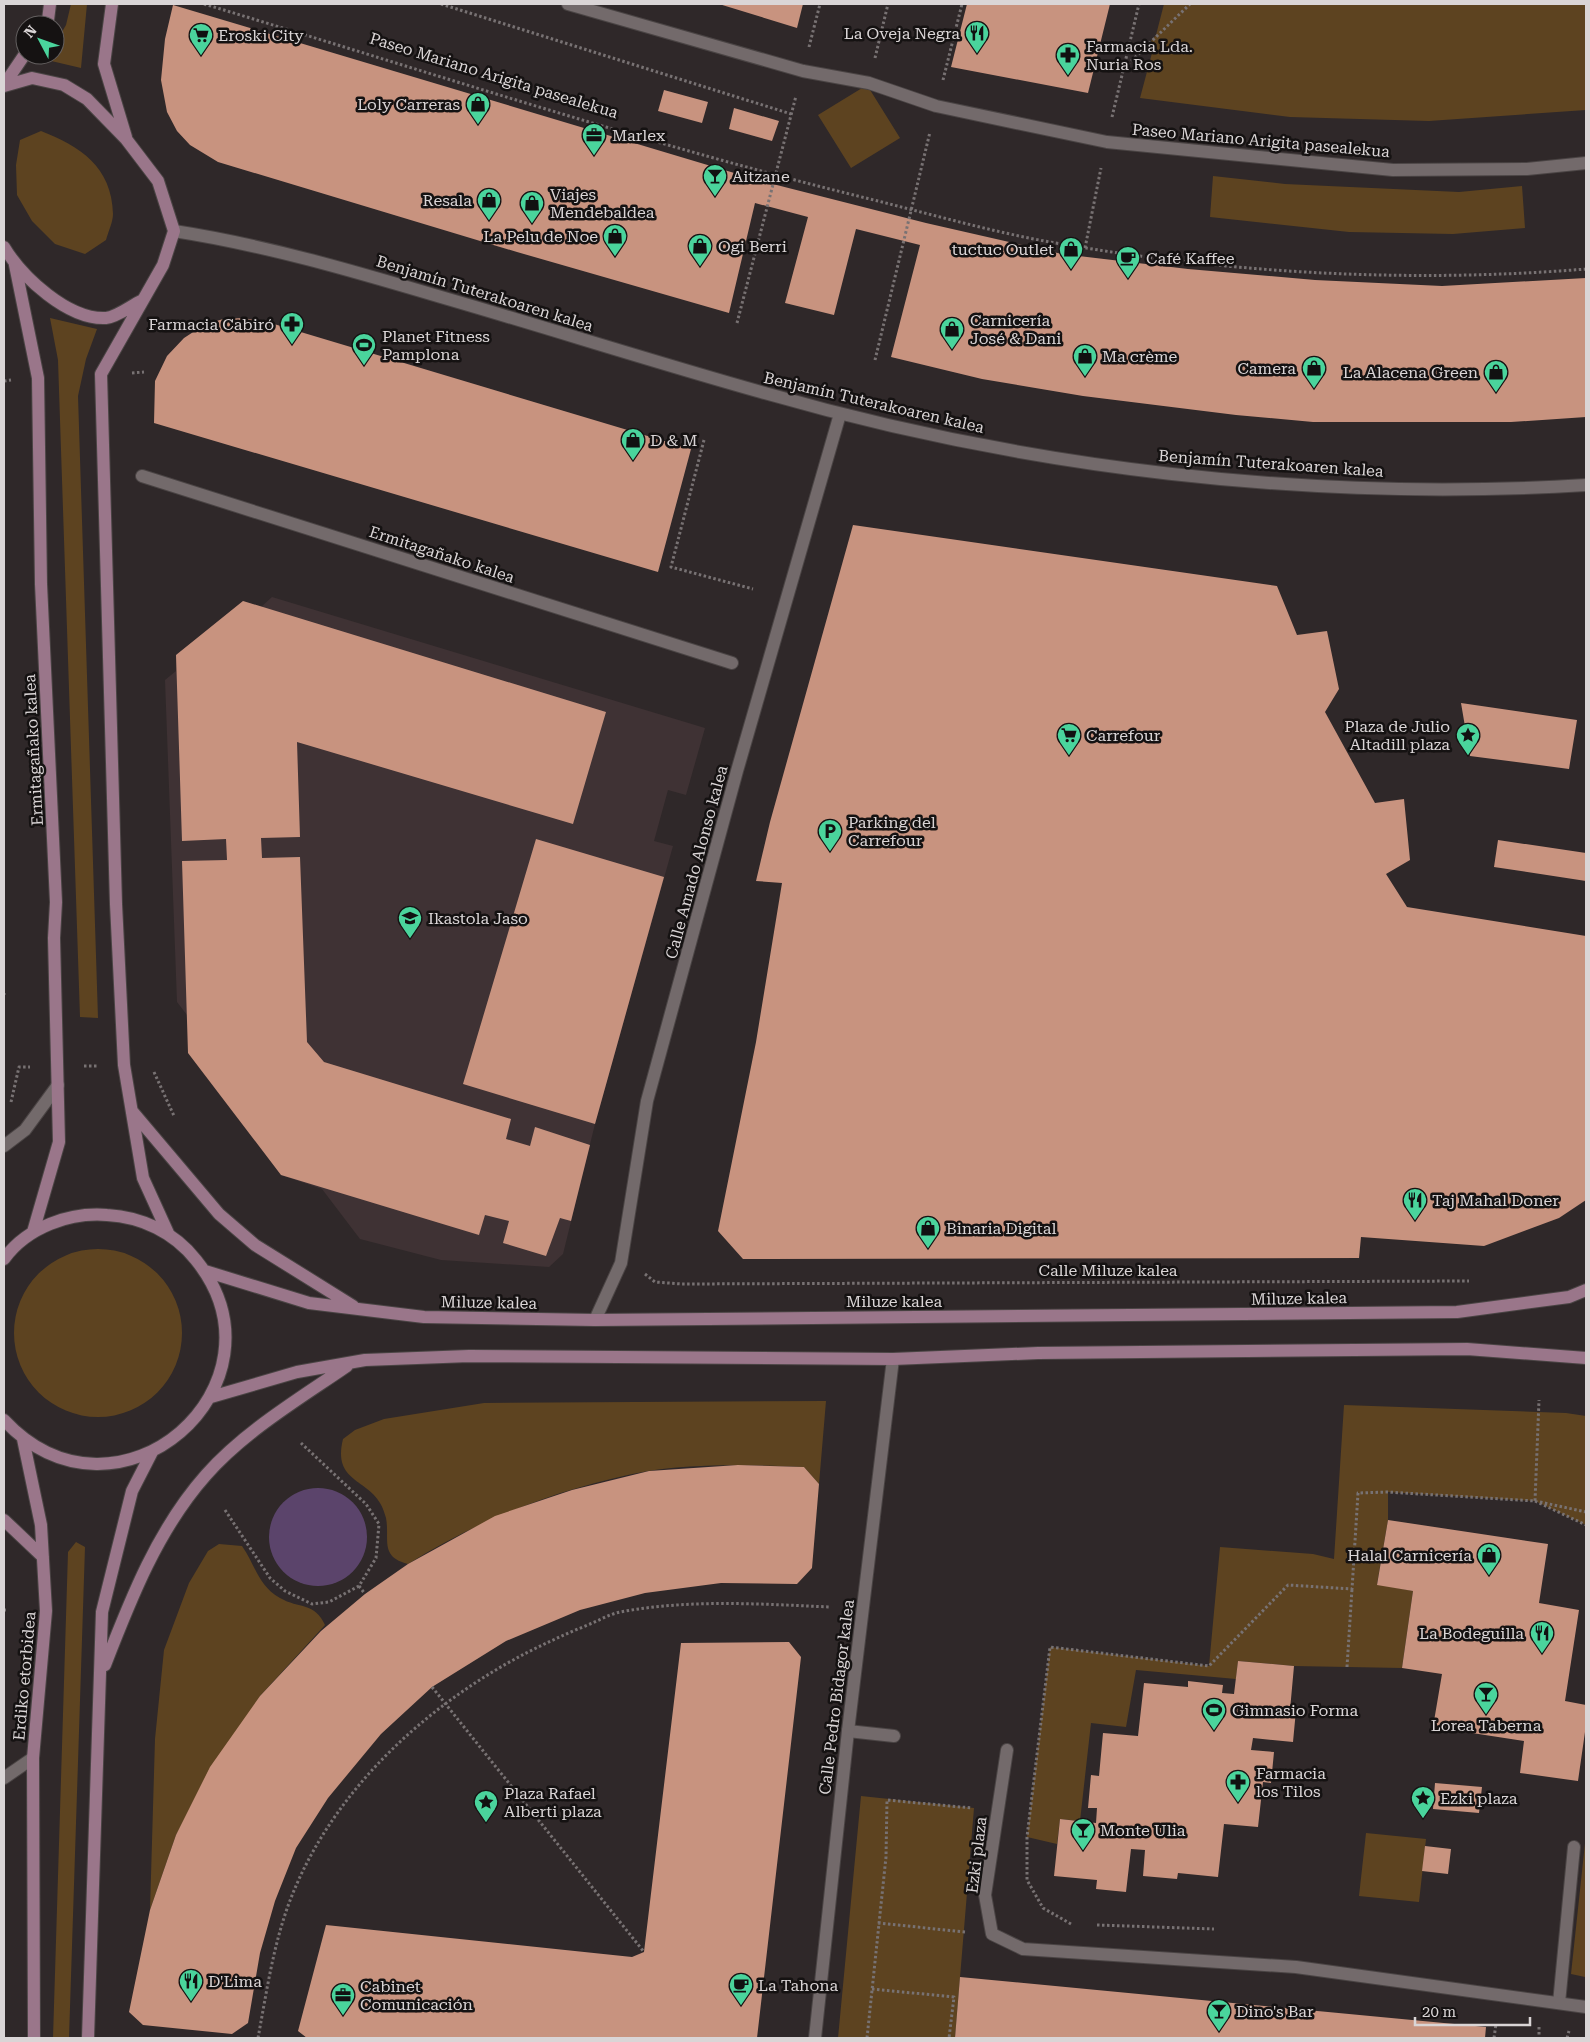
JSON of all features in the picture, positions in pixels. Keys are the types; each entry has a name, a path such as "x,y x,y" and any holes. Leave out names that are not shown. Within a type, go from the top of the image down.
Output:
{"main road":[{"path":"112,4 104,64 126,140"},
{"path":"4,86 18,65"},
{"path":"4,86 32,78 64,85 87,99 126,140 158,181 174,231 163,265 141,301 102,374 116,904 124,1065 144,1178 168,1233"},
{"path":"4,247 15,265 47,294 83,314 108,318 141,301"},
{"name":"Ermitagañako kalea","path":"15,265 38,378 41,584 56,902 54,938 59,1142 33,1232"},
{"path":"131,1110 226,1221 255,1245 358,1308"},
{"path":"4,1259 33,1232 59,1220 88,1214 130,1217 168,1233 189,1250 205,1271 219,1301 225,1333 222,1365 211,1397 186,1429 152,1452 120,1463 86,1464 52,1456 14,1434 4,1420"},
{"name":"Miluze kalea","path":"205,1271 309,1303 424,1317 595,1320 1457,1312 1569,1297 1586,1290"},
{"path":"211,1397 297,1372 365,1360 469,1356 754,1356 893,1359 1038,1353 1457,1349 1586,1358"},
{"path":"102,1672 142,1573 178,1511 206,1474 251,1434 295,1401 353,1363"},
{"name":"Erdiko etorbidea","path":"14,1434 41,1525 46,1611 33,1758 34,2038"},
{"path":"88,2038 102,1672 102,1612 132,1491 152,1452"},
{"path":"4,1520 43,1557"}],"street":[{"name":"Paseo Mariano Arigita pasealekua","path":"568,4 803,72 868,83 936,106 1107,142 1374,168 1527,169 1586,163"},
{"name":"Benjamín Tuterakoaren kalea","path":"174,231 301,256 840,414 1042,456 1204,478 1468,490 1586,484"},
{"name":"Calle Amado Alonso kalea","path":"595,1320 621,1263 648,1101 737,771 840,414"},
{"name":"Ermitagañako kalea","path":"142,476 732,663"},
{"path":"4,1146 25,1130 58,1085"},
{"name":"Calle Pedro Bidagor kalea","path":"815,2038 848,1732 893,1359"},
{"path":"848,1732 894,1736"},
{"name":"Ezki plaza","path":"1008,1750 985,1895 992,1934 1023,1949 1296,1967 1586,2007"},
{"path":"4,1778 33,1758"},
{"path":"1559,2003 1574,1847"}],"path":[{"name":"Paseo Mariano Arigita pasealekua","path":"204,4 775,176 1065,245 1188,262 1316,272 1444,277 1525,274 1586,269"},
{"path":"441,4 791,114"},
{"path":"737,323 820,4"},
{"path":"868,83 888,4"},
{"path":"875,360 962,4"},
{"path":"1123,69 1190,4"},
{"path":"704,440 671,567 753,589"},
{"path":"151,1065 162,1094 175,1119"},
{"path":"8,1111 19,1067"},
{"name":"Calle Miluze kalea","path":"644,1272 655,1282 682,1284 1472,1281"},
{"path":"1535,1501 1539,1400"},
{"path":"225,1510 270,1578 285,1591 312,1604 329,1602 359,1586 376,1558 379,1524 366,1504 300,1443"},
{"path":"1347,1667 1358,1494 1388,1492 1535,1501 1586,1512"},
{"path":"1535,1501 1586,1525"},
{"path":"1080,1924 1070,1924 1043,1908 1027,1880 1027,1837 1050,1647 1209,1666 1288,1585 1352,1589"},
{"path":"359,1586 365,1594"},
{"path":"258,2038 271,1967 292,1894 314,1848 355,1789 417,1727 467,1686 538,1646 618,1612 718,1602 830,1608"},
{"path":"432,1687 644,1952"},
{"path":"867,2038 886,1857 887,1800 974,1808"},
{"path":"878,1923 965,1932"},
{"path":"1089,1924 1214,1929"},
{"path":"872,1989 954,1997 949,2038"},
{"path":"1494,2038 1496,2024"},
{"path":"1539,2028 1539,2038"}],"shaded area":[{"path":"71,4 87,4 81,68 65,64 66,25"},
{"path":"1164,4 1586,4 1586,110 1429,121 1290,117 1140,98 1152,53 1151,41 1156,35"},
{"path":"867,85 900,138 851,168 818,115"},
{"path":"41,131 81,151 100,171 107,183 113,214 111,224 106,240 85,254 55,244 32,221 17,195 16,165 20,140"},
{"path":"1213,176 1285,184 1459,192 1522,186 1525,228 1453,234 1349,232 1210,217"},
{"path":"50,318 97,329 86,359 78,396 98,1018 80,1017 58,360"},
{"name":"Ikastola Jaso","path":"272,597 705,728 686,795 668,790 654,841 673,846 595,1124 563,1254 549,1267 441,1260 360,1239 322,1189 281,1175 239,1118 187,1015 177,1002 165,680 176,671 176,655 243,601 261,607"},
{"path":"106,1249 130,1255 158,1273 176,1301 181,1317 181,1349 176,1365 158,1393 145,1403 122,1414 90,1417 74,1414 58,1407 44,1398 33,1387 17,1357 14,1325 17,1309 24,1293 33,1279 44,1268 74,1252"},
{"path":"826,1401 819,1484 804,1467 706,1466 648,1471 585,1486 524,1506 465,1532 408,1564 399,1561 389,1552 386,1518 381,1505 374,1495 349,1474 343,1466 341,1455 343,1439 355,1430 384,1419 484,1403"},
{"path":"1344,1405 1566,1413 1586,1416 1586,1525 1535,1501 1388,1492 1388,1520 1377,1584 1413,1591 1402,1668 1294,1666 1238,1661 1236,1679 1136,1670 1126,1727 1091,1723 1080,1821 1060,1819 1057,1844 1027,1837 1050,1647 1209,1666 1220,1547 1313,1554 1334,1559"},
{"path":"318,1488 337,1492 352,1503 363,1518 367,1537 363,1556 352,1571 337,1582 318,1586 299,1582 284,1571 273,1556 269,1537 273,1518 284,1503 299,1492"},
{"path":"76,1542 85,1547 69,2038 53,2038 68,1552"},
{"path":"219,1544 242,1546 262,1581 273,1593 287,1601 311,1609 321,1618 325,1625 260,1696 176,1835 150,1910 155,1739 164,1650 189,1583 208,1551"},
{"path":"861,1796 974,1808 955,2038 838,2038"},
{"path":"1366,1833 1426,1839 1419,1902 1359,1896"},
{"path":"1586,1834 1586,1973 1585,1977 1571,1974"}],"building":[{"path":"719,4 803,4 797,28"},
{"path":"967,4 1110,4 1088,93 951,67"},
{"path":"173,5 761,181 926,223 1062,254 1188,269 1315,280 1442,286 1586,278 1586,417 1511,422 1313,422 1236,415 1083,396 982,379 891,357 920,245 856,229 834,315 785,303 808,217 755,203 729,313 517,252 218,162 190,145 177,131 167,112 161,80 165,39"},
{"path":"664,90 708,102 702,123 658,111"},
{"path":"734,108 779,121 772,141 729,129"},
{"path":"244,318 274,324 691,449 658,572 154,423 155,381 167,356 184,338 204,325 223,319"},
{"name":"Carrefour","path":"853,525 1277,586 1297,635 1327,631 1339,689 1325,712 1375,803 1404,799 1410,860 1386,874 1407,907 1586,936 1586,1200 1559,1218 1484,1246 1361,1237 1359,1258 743,1259 718,1231 756,1042 782,883 756,881 770,822"},
{"path":"243,601 606,712 573,824 297,742 300,837 261,838 262,858 300,857 307,1042 324,1062 511,1119 506,1139 530,1146 535,1127 590,1145 571,1221 560,1218 546,1256 503,1243 509,1221 485,1215 479,1235 281,1175 188,1053 182,861 227,860 226,839 182,841 176,655"},
{"path":"1461,703 1577,720 1569,769 1470,756"},
{"path":"536,839 664,877 595,1124 463,1084"},
{"path":"1498,840 1586,853 1586,881 1494,867"},
{"path":"738,1465 804,1467 819,1484 812,1568 797,1584 721,1583 645,1593 580,1610 506,1641 432,1687 381,1734 328,1798 296,1848 275,1901 260,1953 248,2023 232,2034 143,2025 129,2012 150,1910 176,1835 210,1767 260,1696 321,1631 365,1594 408,1564 495,1516 572,1490 649,1471"},
{"path":"1388,1520 1548,1544 1539,1603 1579,1610 1565,1701 1586,1705 1586,1725 1578,1781 1520,1773 1524,1741 1433,1727 1442,1674 1402,1668 1413,1591 1377,1585"},
{"path":"789,1642 801,1657 757,2038 307,2038 298,2031 326,1925 632,1957 644,1952 681,1643"},
{"path":"1238,1661 1294,1666 1290,1710 1296,1710 1293,1742 1253,1738 1251,1750 1274,1752 1271,1783 1263,1782 1258,1827 1224,1824 1218,1877 1178,1873 1177,1879 1143,1876 1145,1850 1131,1849 1126,1892 1096,1889 1097,1880 1054,1876 1060,1819 1096,1823 1097,1808 1088,1808 1091,1775 1099,1776 1103,1733 1138,1736 1144,1683 1188,1687 1188,1681 1223,1685 1222,1693 1234,1694"},
{"path":"1435,1783 1482,1787 1479,1813 1433,1809"},
{"path":"1425,1846 1451,1849 1448,1874 1422,1871"},
{"path":"960,1977 1486,2027 1485,2038 955,2038"}],"place":[{"name":"La Oveja Negra","path":"977,54"},
{"name":"Eroski City","path":"201,56"},
{"name":"Farmacia Lda. Nuria Ros","path":"1068,76"},
{"name":"Loly Carreras","path":"478,125"},
{"name":"Marlex","path":"594,156"},
{"name":"Aitzane","path":"715,197"},
{"name":"Resala","path":"489,221"},
{"name":"Viajes Mendebaldea","path":"532,224"},
{"name":"La Pelu de Noe","path":"615,257"},
{"name":"Ogi Berri","path":"700,267"},
{"name":"tuctuc Outlet","path":"1071,270"},
{"name":"Café Kaffee","path":"1128,279"},
{"name":"Farmacia Cabiró","path":"292,345"},
{"name":"Carnicería José & Dani","path":"952,350"},
{"name":"Planet Fitness Pamplona","path":"364,366"},
{"name":"Ma crème","path":"1085,377"},
{"name":"Camera","path":"1314,389"},
{"name":"La Alacena Green","path":"1496,393"},
{"name":"D & M","path":"633,461"},
{"name":"Carrefour","path":"1069,756"},
{"name":"Plaza de Julio Altadill plaza","path":"1468,756"},
{"name":"Parking del Carrefour","path":"830,852"},
{"name":"Ikastola Jaso","path":"410,939"},
{"name":"Taj Mahal Doner","path":"1415,1221"},
{"name":"Binaria Digital","path":"928,1249"},
{"name":"Halal Carnicería","path":"1489,1576"},
{"name":"La Bodeguilla","path":"1542,1654"},
{"name":"Lorea Taberna","path":"1486,1715"},
{"name":"Gimnasio Forma","path":"1214,1731"},
{"name":"Farmacia los Tilos","path":"1238,1803"},
{"name":"Ezki plaza","path":"1423,1819"},
{"name":"Plaza Rafael Alberti plaza","path":"486,1823"},
{"name":"Monte Ulia","path":"1083,1851"},
{"name":"D'Lima","path":"191,2002"},
{"name":"La Tahona","path":"741,2006"},
{"name":"Cabinet Comunicación","path":"343,2016"},
{"name":"Dino's Bar","path":"1219,2032"}]}
